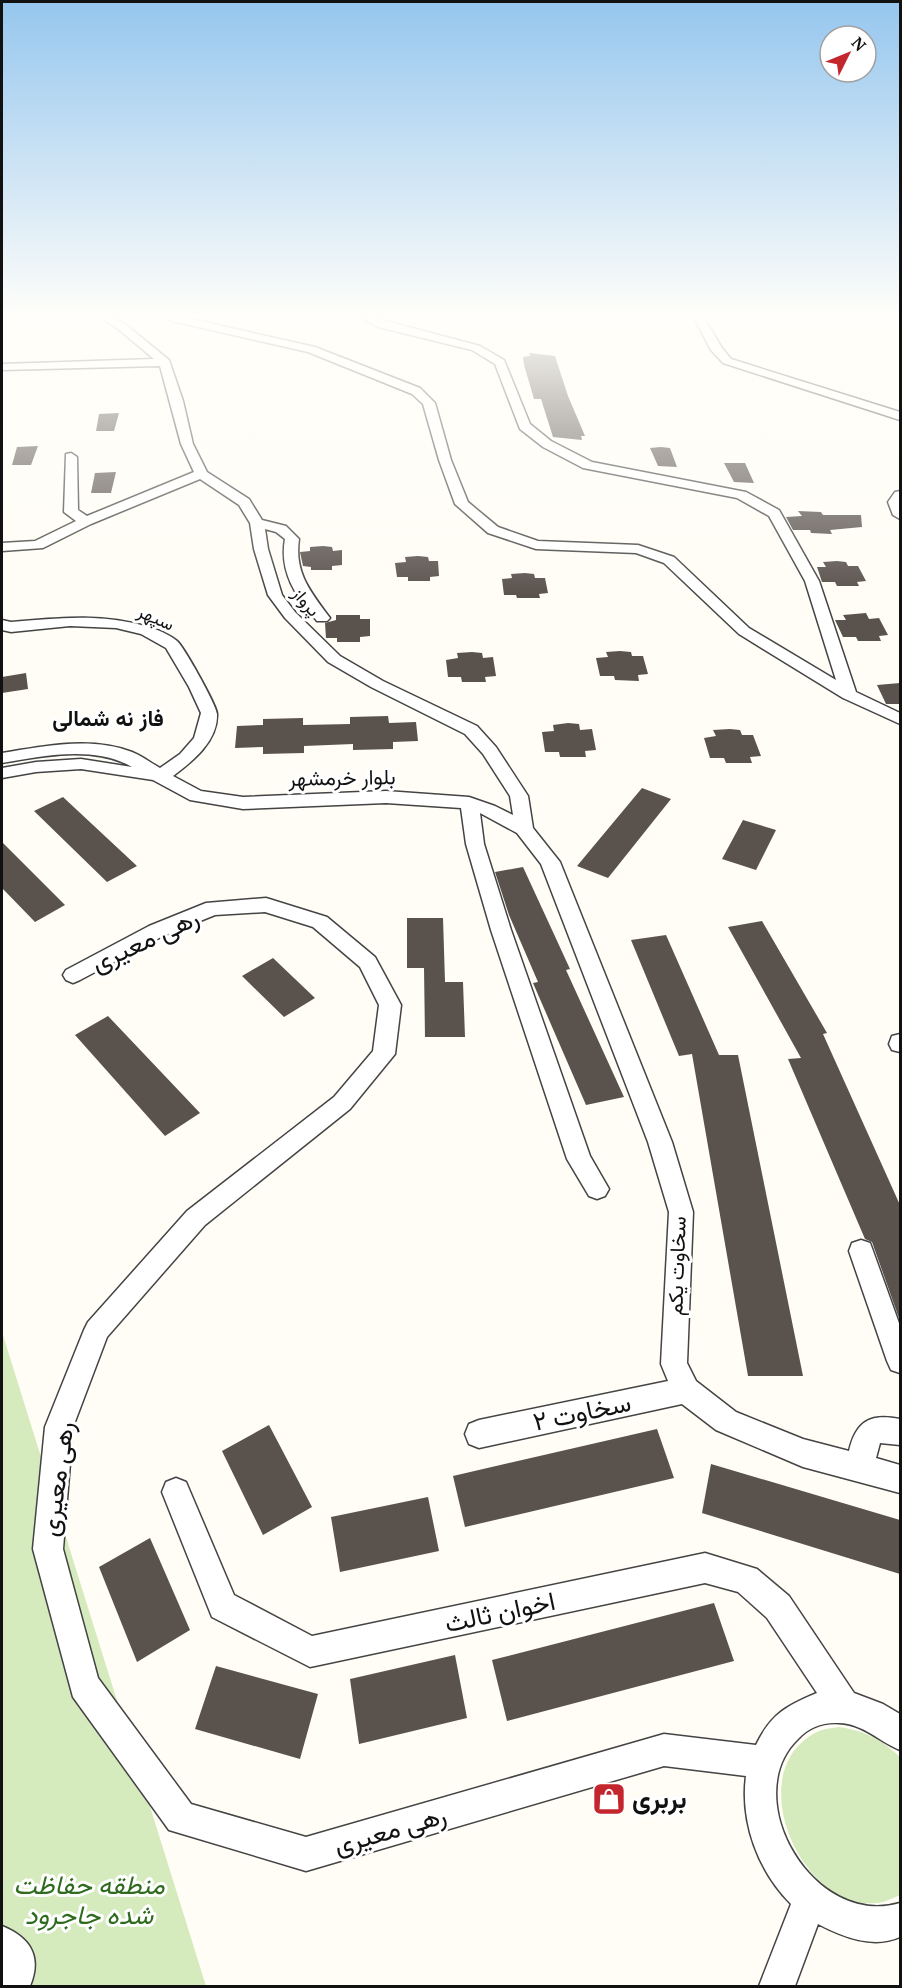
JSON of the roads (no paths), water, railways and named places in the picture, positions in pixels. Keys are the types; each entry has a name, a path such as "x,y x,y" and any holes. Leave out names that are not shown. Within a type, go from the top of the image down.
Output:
{"street":[{"path":"4,547 38,545 86,521 201,474 187,444 178,411"},
{"path":"431,411 445,460 462,504 493,530 536,545 638,549 669,560 744,631 849,695 900,719"},
{"path":"518,411 524,426 547,444 588,465 741,495 774,513 812,580 849,695"},
{"path":"884,411 900,416"},
{"path":"71,457 71,512 86,521"},
{"name":"پرواز","path":"201,474 244,502 257,523 261,549 275,595 290,615 334,659 377,684 471,730 490,751 519,796 524,830"},
{"path":"900,495 895,502 900,516"},
{"path":"257,523 288,531 292,539 289,551 297,586 322,618"},
{"name":"سپهر","path":"2,625 11,627 70,621 117,623 146,631 172,645 197,687 209,713 202,739 186,758 160,777"},
{"name":"بلوار خرمشهر","path":"2,758 38,752 96,749 126,756 196,796 243,803 386,797 469,803 489,810 524,830"},
{"name":"بلوار خرمشهر","path":"2,773 36,767 81,764 160,777"},
{"path":"469,803 475,844 501,930 579,1159 597,1190"},
{"name":"سخاوت یکم","path":"524,830 550,862 660,1142 681,1212 674,1364 686,1390 726,1421 802,1452 900,1479"},
{"name":"رهی معیری","path":"73,975 156,931 213,908 266,905 320,922 368,962 390,1005 384,1054 342,1102 195,1218 97,1330 59,1427 48,1549 84,1686 181,1818 306,1854 664,1750 764,1762"},
{"path":"861,1251 900,1361"},
{"name":"سخاوت ۲","path":"478,1434 686,1390"},
{"path":"860,1468 866,1440 871,1432 882,1428 900,1432"},
{"name":"اخوان ثالث","path":"176,1492 223,1606 310,1652 705,1568 746,1580 778,1607 845,1708"},
{"path":"900,1734 891,1725 860,1710 829,1706 801,1714 778,1733 764,1762 760,1796 767,1833 784,1869 810,1899 837,1916 866,1925 894,1923 900,1920"},
{"path":"777,1986 810,1899"},
{"path":"2,1944 18,1958 20,1972 11,1986"}],"place":[{"name":"بربری","path":"609,1799"}],"district":[{"name":"فاز نه شمالی","path":"108,718"}],"park label":[{"name":"منطقه حفاظت شده جاجرود","path":"89,1900"}]}
